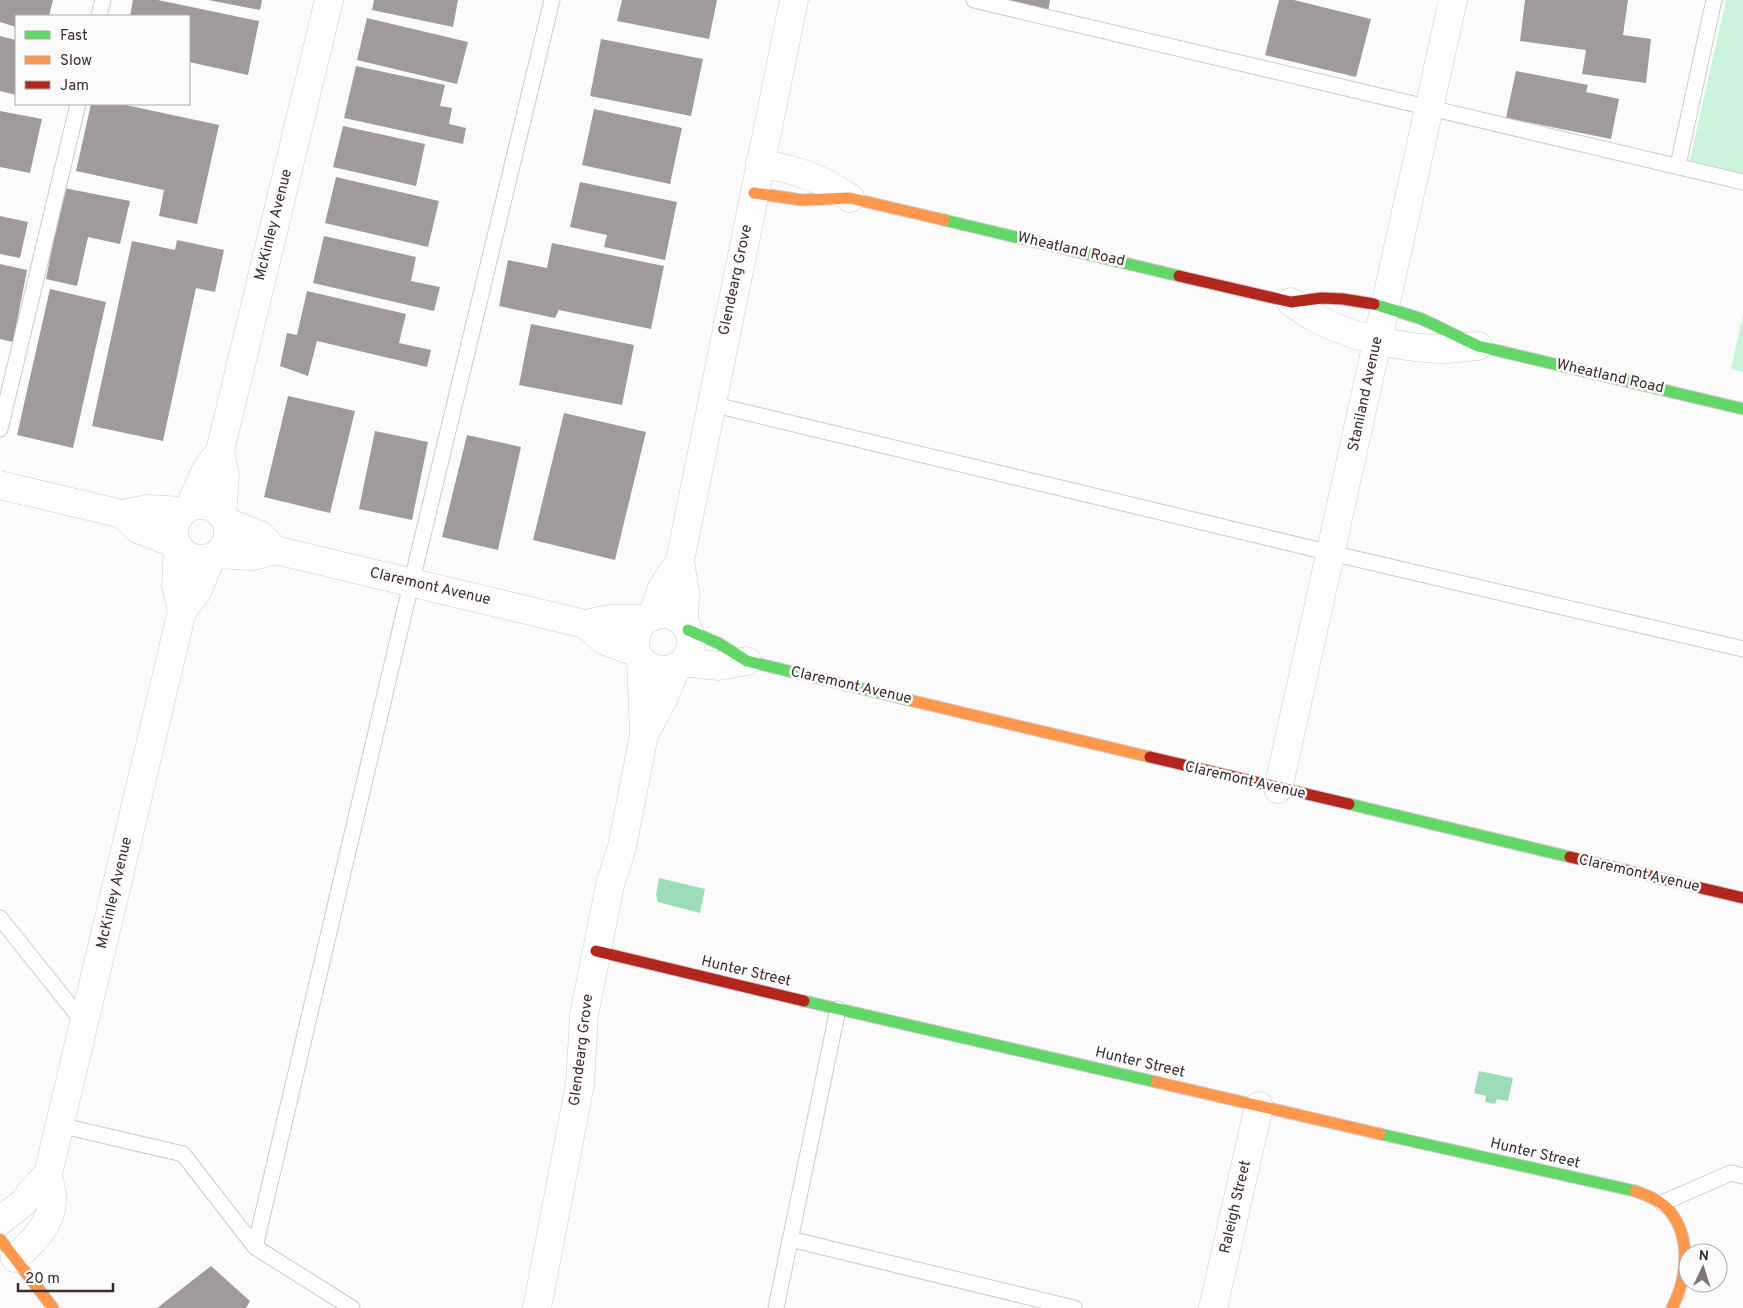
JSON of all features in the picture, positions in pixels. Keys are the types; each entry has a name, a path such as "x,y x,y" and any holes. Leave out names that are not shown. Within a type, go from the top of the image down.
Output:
{"street":[{"name":"McKinley Avenue","path":"186,509 206,470 220,451 329,0"},
{"name":"Glendearg Grove","path":"686,627 686,592 680,561 794,0"},
{"name":"Staniland Avenue","path":"1278,789 1453,0"},
{"name":"Wheatland Road","path":"760,163 794,170 831,185 850,198"},
{"name":"Wheatland Road","path":"754,193 788,200 824,201 850,198 1292,302 1328,298 1352,300 1418,317 1445,328 1478,346 1743,408"},
{"name":"Wheatland Road","path":"1292,302 1314,318 1345,331 1378,340 1411,347 1478,346"},
{"name":"McKinley Avenue","path":"220,451 225,477 225,518"},
{"path":"0,485 122,514 147,509 186,509 198,505 207,506 215,509 225,518 229,529 227,543 215,556 202,560 192,559 184,554 177,545 174,526 186,509"},
{"path":"122,514 138,529 177,545"},
{"name":"Claremont Avenue","path":"225,518 260,535 275,550"},
{"name":"McKinley Avenue","path":"177,545 176,586 182,611"},
{"name":"Claremont Avenue","path":"215,556 253,556 275,550 585,624 610,619 650,618"},
{"name":"McKinley Avenue","path":"8,1248 31,1244 41,1232 48,1216 52,1200 48,1174 182,611 197,592 215,556"},
{"name":"Glendearg Grove","path":"650,618 662,588 680,561"},
{"path":"669,615 677,618 686,627 691,638 690,646 688,655 680,664 668,669 658,669 649,666 639,656 635,644 636,634 641,626 650,618 669,615"},
{"name":"Claremont Avenue","path":"585,624 603,640 639,656"},
{"name":"Claremont Avenue","path":"686,627 718,642 747,662 1743,898"},
{"name":"Glendearg Grove","path":"537,1308 580,1084 584,1014 610,885 622,847 644,735 639,656"},
{"name":"Claremont Avenue","path":"680,664 718,666 747,662"},
{"name":"Glendearg Grove","path":"644,735 680,664"},
{"name":"Hunter Street","path":"596,951 838,1009 1578,1180 1636,1190 1667,1208"},
{"name":"Raleigh Street","path":"1213,1308 1259,1106"},
{"name":"McKinley Avenue","path":"0,1221 22,1203 48,1174"},
{"path":"1667,1208 1682,1232 1685,1250 1678,1298 1672,1308"},
{"path":"8,1248 53,1308"}],"lane":[{"path":"99,15 103,0"},
{"path":"255,1247 552,0"},
{"path":"974,0 1678,165 1743,182"},
{"path":"1678,165 1714,0"},
{"path":"0,429 78,105"},
{"path":"711,404 1331,553 1743,649"},
{"path":"0,918 84,1023"},
{"path":"776,1308 838,1009"},
{"path":"60,1125 183,1154 255,1247 352,1308"},
{"path":"1667,1208 1731,1173 1743,1176"},
{"path":"790,1239 1074,1308"}],"shaded area":[{"path":"1726,0 1743,0 1743,175 1689,164"},
{"path":"1743,315 1743,372 1731,369"},
{"path":"659,878 705,889 700,913 658,902 656,895"},
{"path":"1479,1071 1513,1078 1508,1101 1497,1099 1495,1104 1485,1102 1486,1096 1474,1093"}],"building":[{"path":"0,0 53,0 49,15 15,15 15,27 0,22"},
{"path":"133,0 158,0 259,21 248,75 190,62 190,15 130,15"},
{"path":"208,0 262,0 260,10"},
{"path":"374,0 458,0 453,27 372,10"},
{"path":"622,0 717,0 709,39 617,21"},
{"path":"1002,0 1050,0 1048,12"},
{"path":"1279,0 1294,0 1371,19 1356,77 1265,55"},
{"path":"1525,0 1628,0 1623,35 1651,39 1646,83 1582,74 1586,50 1520,41"},
{"path":"367,18 468,42 457,84 357,60"},
{"path":"0,36 15,40 15,95 0,91"},
{"path":"601,39 703,59 691,116 590,96"},
{"path":"356,66 445,85 440,106 452,108 449,124 466,128 463,144 344,118"},
{"path":"1516,71 1588,85 1586,92 1619,99 1611,139 1506,118"},
{"path":"91,105 126,105 219,125 197,224 159,216 164,190 76,171"},
{"path":"594,109 682,128 670,184 582,165"},
{"path":"0,111 42,119 30,173 0,167"},
{"path":"343,126 425,144 416,186 333,167"},
{"path":"336,177 439,201 428,247 325,223"},
{"path":"580,182 677,202 665,260 604,247 607,235 570,227"},
{"path":"64,188 130,201 120,244 88,237 77,286 46,279"},
{"path":"0,216 28,222 20,258 0,254"},
{"path":"324,236 416,257 411,281 440,287 434,311 313,283"},
{"path":"177,240 224,250 215,292 196,288 163,441 92,426 132,241 175,250"},
{"path":"552,243 664,266 651,329 559,310 555,318 499,306 508,260 547,268"},
{"path":"0,264 27,270 13,342 0,339"},
{"path":"50,289 106,302 73,448 17,435"},
{"path":"307,291 406,314 399,343 431,350 427,367 317,341 308,376 280,366 287,333 297,335"},
{"path":"531,324 634,345 622,405 519,385"},
{"path":"288,396 355,411 330,513 264,497"},
{"path":"564,413 646,432 615,560 533,540"},
{"path":"375,431 428,442 412,520 359,509"},
{"path":"467,435 521,447 498,550 442,537"},
{"path":"211,1266 250,1301 246,1308 157,1308"}],"traffic: fast":[{"path":"944,220 1179,276"},
{"path":"1374,304 1422,319 1478,346 1743,409"},
{"path":"688,630 718,643 747,661 913,701"},
{"path":"1349,804 1570,857"},
{"path":"804,1001 1156,1082"},
{"path":"1380,1134 1635,1191"}],"traffic: slow":[{"path":"754,193 802,200 850,198 944,220"},
{"path":"913,701 1150,757"},
{"path":"1156,1082 1380,1134"},
{"path":"1635,1191 1655,1199 1666,1207 1680,1229 1684,1242 1684,1269 1672,1308"},
{"path":"0,1239 53,1308"}],"traffic: jam":[{"path":"1179,276 1291,302 1322,298 1374,304"},
{"path":"1150,757 1349,804"},
{"path":"1570,857 1743,898"},
{"path":"596,951 804,1001"}]}
